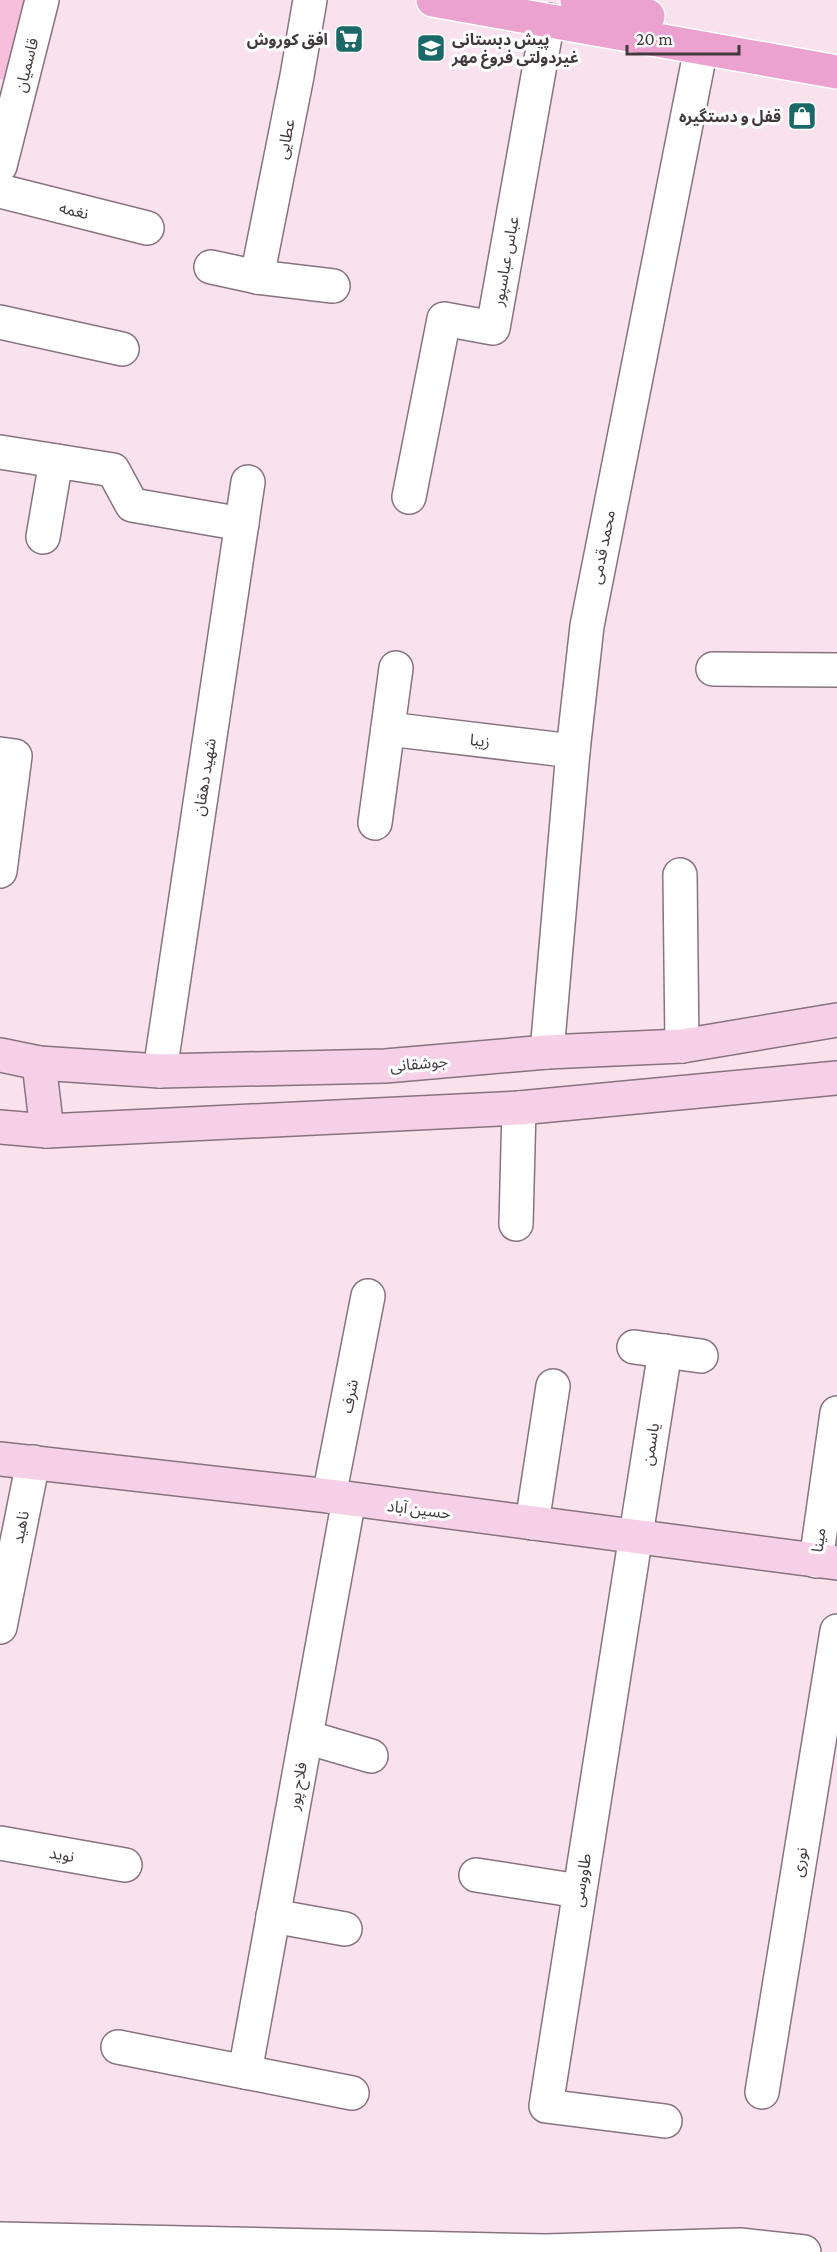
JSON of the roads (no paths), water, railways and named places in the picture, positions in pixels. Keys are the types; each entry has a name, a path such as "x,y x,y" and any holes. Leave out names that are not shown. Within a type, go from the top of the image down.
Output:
{"main road":[{"path":"433,0 837,72"},
{"path":"577,0 837,59"}],"street":[{"name":"قاسمیان","path":"0,166 42,0"},
{"name":"عطایی","path":"257,277 310,0"},
{"name":"عباس عباسپور","path":"409,497 444,319 493,328 548,20"},
{"name":"محمد قدمی","path":"547,1052 573,751 587,626 701,48"},
{"name":"نغمه","path":"0,191 147,228"},
{"path":"211,267 257,277 333,286"},
{"path":"0,322 123,349"},
{"path":"0,452 113,470 132,505 242,524"},
{"path":"43,537 56,461"},
{"name":"شهید دهقان","path":"160,1071 248,482"},
{"path":"375,823 396,668"},
{"path":"713,669 837,670"},
{"name":"زیبا","path":"388,729 573,751"},
{"path":"0,754 15,756 0,871"},
{"path":"680,875 682,1046"},
{"name":"جوشقانی","path":"0,1055 39,1063 160,1071 385,1066 547,1052 682,1046 837,1020"},
{"path":"39,1063 47,1131"},
{"path":"385,1066 387,1113"},
{"path":"0,1127 47,1131 519,1108 837,1078"},
{"path":"516,1224 519,1108"},
{"name":"شرف","path":"339,1497 368,1296"},
{"name":"یاسمن","path":"635,1537 649,1349 701,1356"},
{"path":"532,1523 554,1386"},
{"name":"مینا","path":"826,1562 837,1413"},
{"name":"حسین آباد","path":"0,1459 339,1497 826,1562"},
{"name":"ناهید","path":"0,1627 33,1462"},
{"name":"فلاح پور","path":"245,2072 306,1737 339,1497"},
{"name":"طاووسی","path":"635,1537 546,2106 664,2121"},
{"name":"نوری","path":"762,2092 837,1631"},
{"path":"306,1737 371,1756"},
{"name":"نوید","path":"0,1843 125,1865"},
{"path":"476,1875 579,1891"},
{"path":"273,1916 345,1929"},
{"path":"118,2047 352,2092"},
{"path":"1,2244 546,2251 740,2245 804,2252"}],"place":[{"name":"افق کوروش","path":"349,39"},
{"name":"پیش دبستانی غیردولتی فروغ مهر","path":"431,48"},
{"name":"قفل و دستگیره","path":"802,116"}]}
